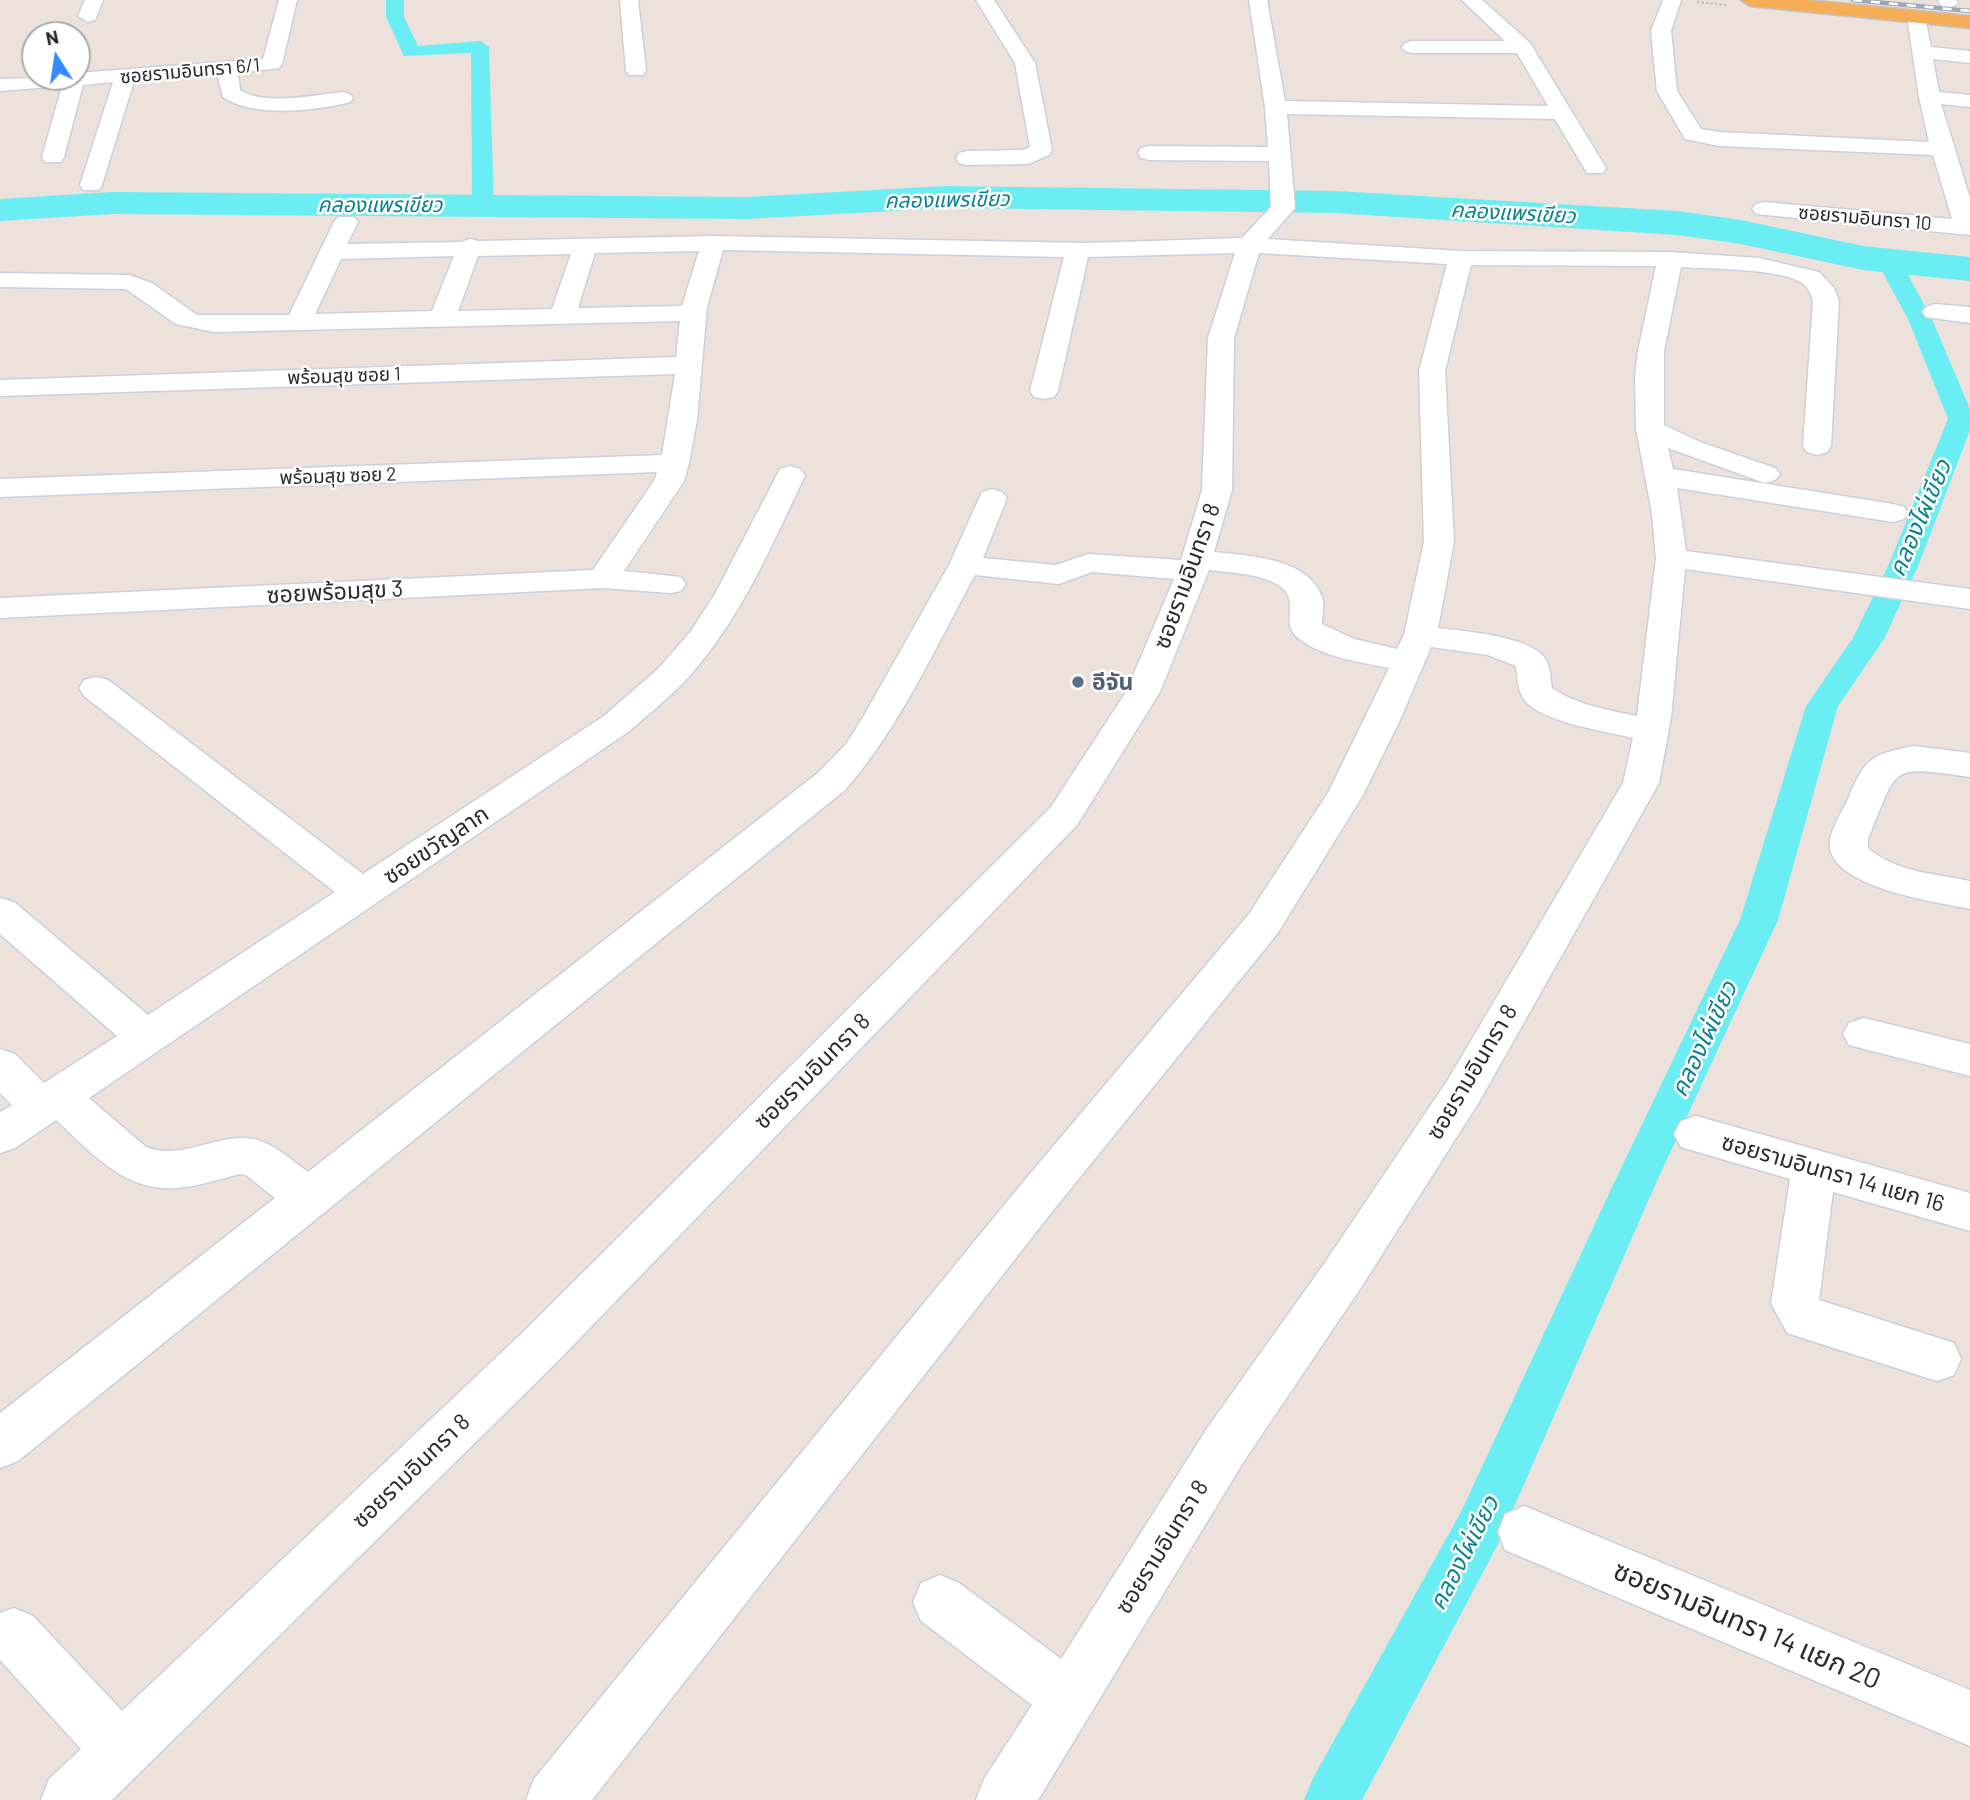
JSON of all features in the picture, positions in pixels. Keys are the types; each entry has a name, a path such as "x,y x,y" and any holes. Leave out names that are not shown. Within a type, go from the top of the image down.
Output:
{"main road":[{"path":"1741,3 1915,8 1948,2 1970,5"},
{"path":"1915,8 1970,22"}],"street":[{"name":"ซอยรามอินทรา 6/1","path":"91,79 265,66 274,62 288,0"},
{"path":"629,0 636,71"},
{"path":"967,158 1028,157 1041,150 1025,63 985,0"},
{"path":"1249,245 1283,201 1276,107 1258,0"},
{"path":"1471,0 1523,47 1595,168"},
{"path":"1681,1 1661,31 1667,91 1693,134 1719,138 1947,142"},
{"name":"ซอยรามอินทรา 10","path":"1764,209 1968,228 1961,188 1929,97 1915,8"},
{"path":"1412,47 1523,47"},
{"path":"1922,52 1970,57"},
{"path":"227,69 230,93 246,102 273,103 344,98"},
{"path":"91,185 125,77"},
{"name":"ซอยรามอินทรา 6/1","path":"0,85 21,84"},
{"path":"53,157 71,91"},
{"path":"1929,97 1970,101"},
{"path":"1276,107 1564,113"},
{"path":"1149,153 1281,154"},
{"path":"1933,198 1961,188"},
{"path":"299,321 346,222"},
{"path":"330,251 713,243 1078,250 1249,245 1461,258 1670,259 1759,265 1810,277 1821,288 1826,301 1817,446"},
{"path":"603,579 668,481 675,463 684,418 693,313 713,243"},
{"path":"563,315 586,244"},
{"name":"ซอยรามอินทรา 8","path":"70,1800 537,1350 1064,816 1143,692 1195,565 1217,490 1221,338 1249,245"},
{"path":"442,318 470,246"},
{"path":"1044,391 1078,250"},
{"path":"555,1800 1035,1200 1263,924 1345,795 1383,720 1414,648 1439,542 1432,371 1461,258"},
{"name":"ซอยรามอินทรา 8","path":"1005,1800 1226,1444 1343,1275 1464,1090 1641,783 1651,731 1671,558 1667,513 1650,429 1651,351 1670,259"},
{"path":"0,279 129,282 141,285 182,318 196,322 693,313"},
{"path":"1935,312 1970,315"},
{"name":"พร้อมสุข ซอย 1","path":"0,388 689,365"},
{"path":"1650,429 1690,448 1768,475"},
{"name":"พร้อมสุข ซอย 2","path":"0,488 675,463"},
{"name":"ซอยขวัญลาก","path":"0,1135 616,724 688,657 712,623 754,551 790,475"},
{"path":"1659,476 1893,513"},
{"path":"0,1444 832,781 858,752 871,731 965,565 992,498"},
{"path":"1671,558 1970,598"},
{"path":"965,565 1059,575 1088,564 1106,563 1195,565 1280,572 1298,581 1307,599 1304,617 1307,629 1313,634 1345,647 1482,646 1526,658 1533,665 1534,687 1539,695 1576,711 1651,731"},
{"name":"ซอยพร้อมสุข 3","path":"0,608 603,579 670,584"},
{"path":"96,688 363,894"},
{"path":"1964,894 1896,879 1867,868 1850,853 1849,839 1875,778 1889,763 1914,758 1970,765"},
{"path":"0,912 147,1038"},
{"path":"1864,1034 1970,1060"},
{"path":"0,1066 130,1160 155,1170 178,1170 240,1156 256,1158 309,1198"},
{"name":"ซอยรามอินทรา 14 แยก 16","path":"1696,1134 1970,1212"},
{"path":"1814,1167 1794,1303 1799,1312 1804,1318 1937,1359"},
{"name":"ซอยรามอินทรา 14 แยก 20","path":"1524,1532 1970,1718"},
{"path":"940,1602 1069,1698"},
{"path":"14,1635 121,1751"}],"path":[{"path":"1681,1 1741,3"}],"waterway":[{"path":"395,0 395,17 411,52 480,47 483,208"},
{"name":"คลองแพรเขียว","path":"0,210 112,203 748,208 946,197 1335,202 1677,223 1741,232 1863,258 1970,269"},
{"name":"คลองไผ่เขียว","path":"1332,1800 1479,1529 1635,1183 1759,920 1822,706 1868,639 1904,564 1961,419 1920,319 1889,262"}],"railway":[{"path":"1853,0 1970,11"}],"place":[{"name":"อีจัน","path":"1078,682"}]}
